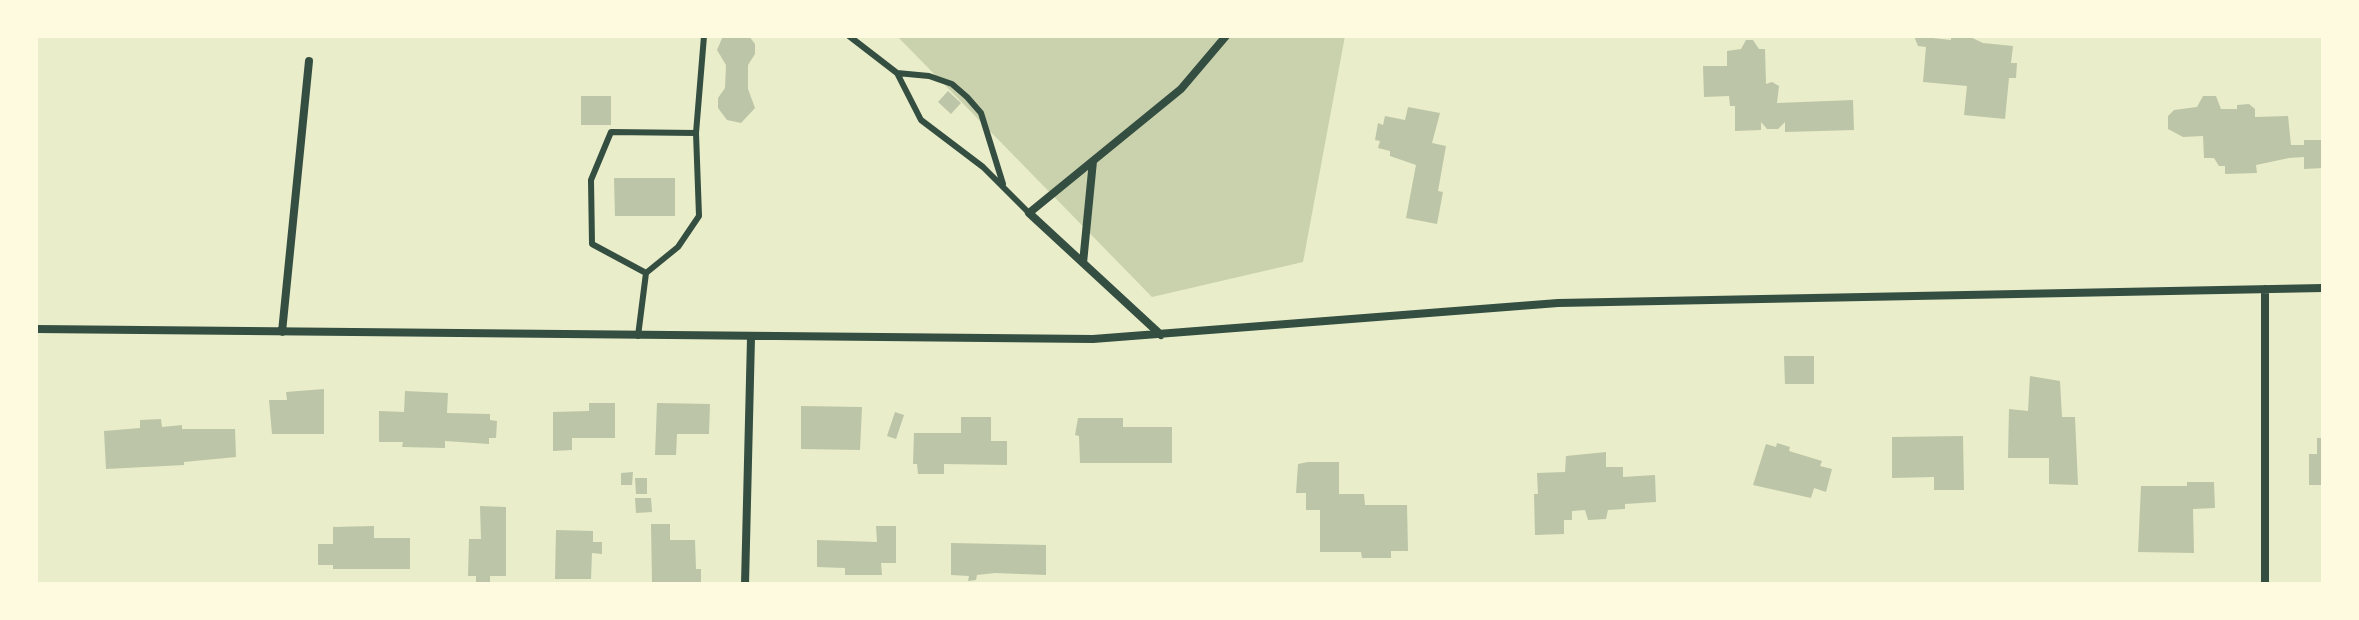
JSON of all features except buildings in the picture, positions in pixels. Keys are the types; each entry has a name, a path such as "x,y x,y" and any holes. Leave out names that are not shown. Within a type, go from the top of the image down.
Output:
{"street":[{"path":"1161,335 1029,213 1181,89 1226,36"},
{"path":"282,332 309,61"},
{"path":"1083,263 1093,161"},
{"path":"36,329 1093,339 1558,303 2323,288"},
{"path":"2265,289 2265,584"},
{"path":"745,584 751,338"}],"lane":[{"path":"638,336 646,273 678,247 699,216 696,133 704,36"},
{"path":"849,36 897,73 921,120 1004,186 1029,213"},
{"path":"897,73 929,76 952,84 967,97 981,113 1004,186"},
{"path":"646,273 592,244 591,180 611,132 696,133"}],"green space":[{"path":"897,36 1345,36 1303,262 1152,297"}]}
